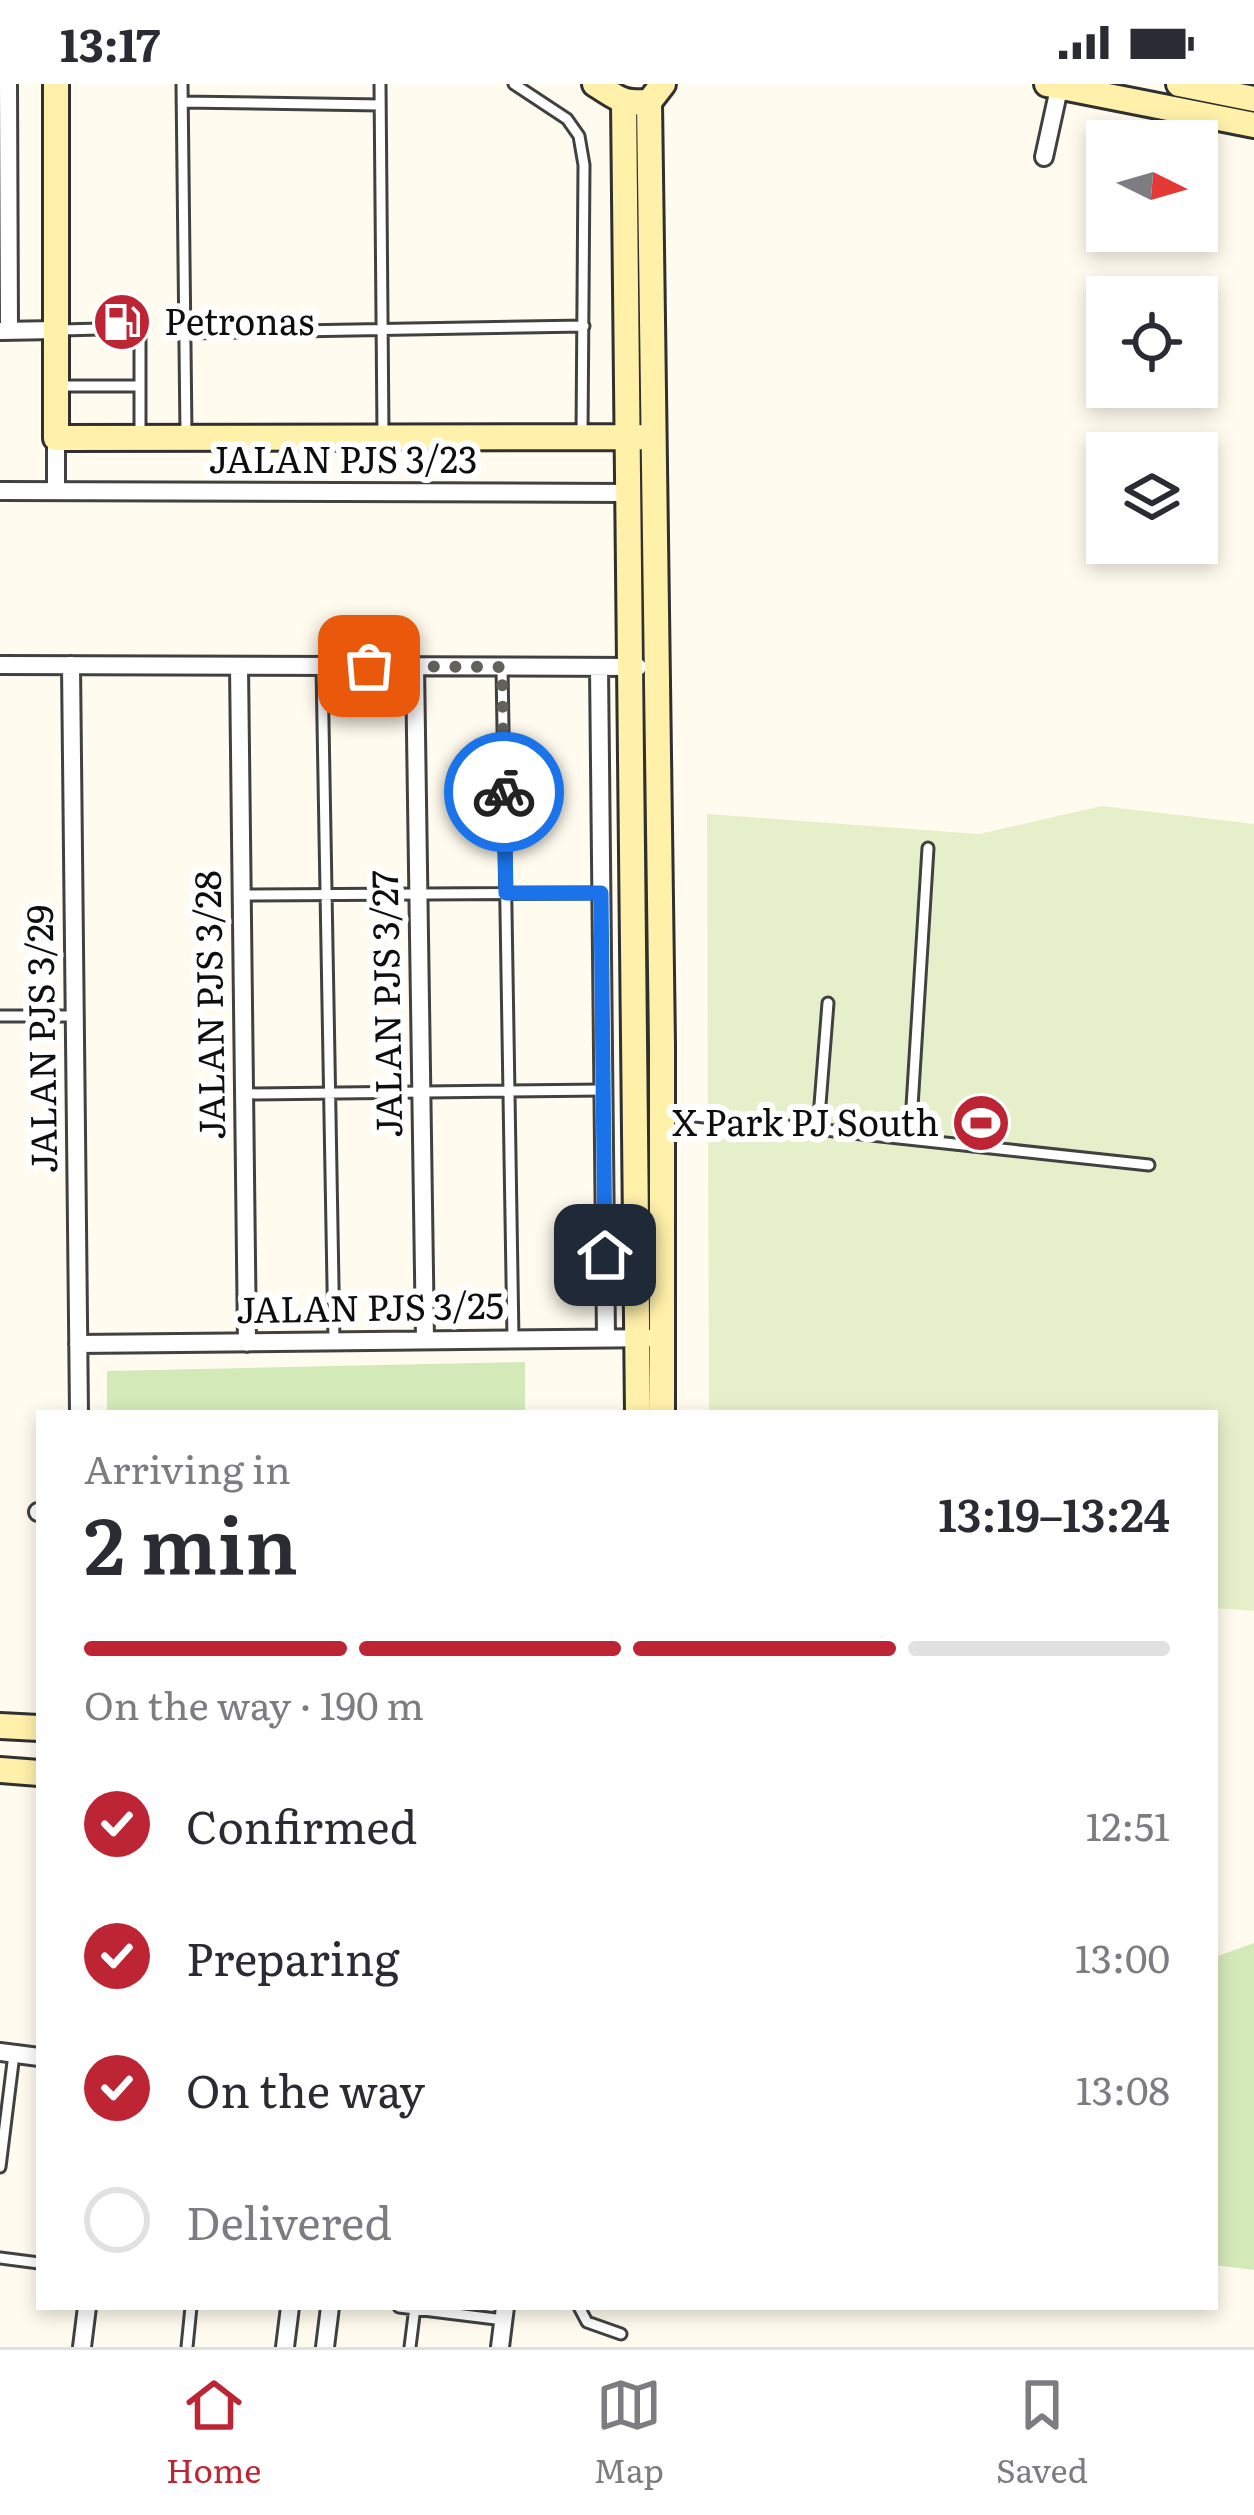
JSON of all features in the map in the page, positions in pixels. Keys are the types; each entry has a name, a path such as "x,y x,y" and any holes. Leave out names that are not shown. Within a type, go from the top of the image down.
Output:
{"main road":[{"path":"56,84 56,438 653,437"},
{"path":"596,84 645,96"},
{"path":"1179,84 1254,99"},
{"path":"1055,85 1254,125"},
{"path":"638,1410 649,1338 662,1113 644,667 626,436 645,96"},
{"path":"645,96 653,437 644,667 649,1338 661,1410"},
{"path":"0,1726 36,1728"},
{"path":"1,1770 36,1773"}],"street":[{"path":"8,84 5,331 56,330"},
{"path":"1044,157 1055,85"},
{"path":"56,438 56,491"},
{"name":"JALAN PJS 3/23","path":"0,491 628,493"},
{"path":"0,665 644,667"},
{"name":"JALAN PJS 3/29","path":"71,665 79,1410"},
{"name":"JALAN PJS 3/28","path":"239,666 247,1343"},
{"name":"JALAN PJS 3/27","path":"415,666 425,1340"},
{"path":"599,667 606,1338"},
{"name":"JALAN PJS 3/25","path":"78,1344 649,1338"},
{"path":"82,2347 87,2310"},
{"path":"285,2347 290,2310"},
{"path":"326,2347 331,2310"},
{"path":"500,2347 505,2314"}],"lane":[{"path":"182,84 186,438"},
{"path":"380,84 383,436"},
{"path":"514,84 567,118 579,136 584,165 582,435"},
{"path":"182,102 380,105"},
{"path":"185,333 584,326"},
{"path":"56,330 140,328 140,438"},
{"path":"56,386 140,386"},
{"path":"322,666 334,1341"},
{"path":"502,667 513,1339"},
{"path":"910,1139 928,848"},
{"path":"242,895 601,893"},
{"path":"818,1130 828,1003"},
{"path":"0,1016 75,1016"},
{"path":"244,1094 604,1090"},
{"path":"662,1113 1149,1165"},
{"path":"0,2167 7,2053"},
{"path":"0,2258 36,2263"},
{"path":"187,2347 191,2310"},
{"path":"410,2347 415,2310"},
{"path":"445,2310 505,2314"},
{"path":"581,2310 587,2322 621,2334"}],"green space":[{"name":"X Park PJ South","path":"1102,806 1254,824 1254,1611 1218,1608 1218,1410 709,1410 707,814 979,834"},
{"path":"525,1362 525,1410 107,1410 107,1371"},
{"path":"1254,1943 1254,2270 1218,2265 1218,1956"}],"way so far":[{"path":"369,666 502,667 504,792"}],"place":[{"name":"Petronas","path":"122,322"},
{"name":"X Park PJ South","path":"981,1123"}],"route":[{"path":"504,792 506,893 601,893 605,1255"}]}
